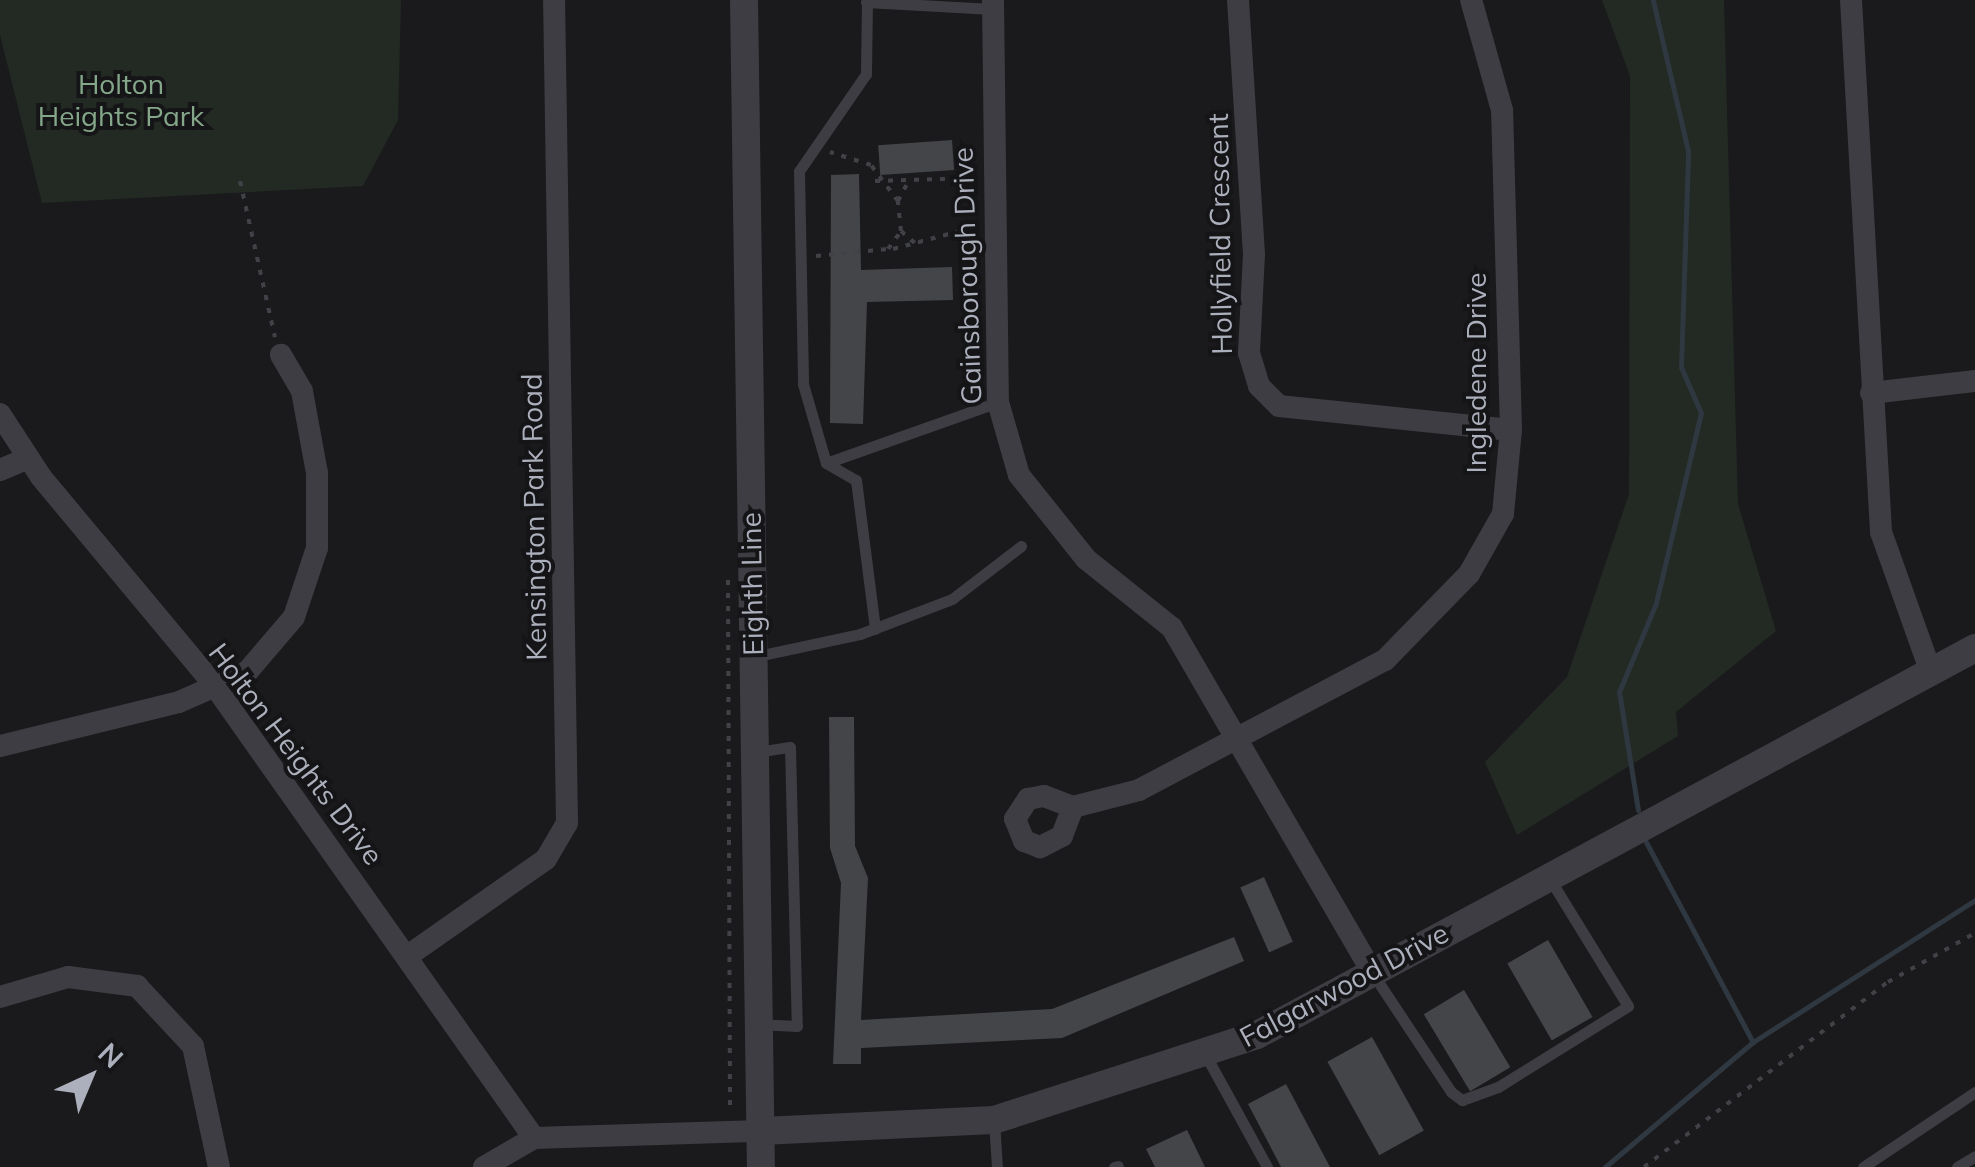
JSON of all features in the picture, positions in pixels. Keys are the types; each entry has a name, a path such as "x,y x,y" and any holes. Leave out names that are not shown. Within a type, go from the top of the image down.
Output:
{"street":[{"name":"Kensington Park Road","path":"408,955 546,859 567,823 554,0"},
{"name":"Eighth Line","path":"744,0 758,1024 747,1132 761,1167"},
{"name":"Hollyfield Crescent","path":"1238,0 1254,254 1249,354 1259,386 1280,406 1510,430"},
{"name":"Ingledene Drive","path":"1073,807 1138,790 1384,660 1470,574 1503,514 1510,430 1502,110 1471,0"},
{"path":"1851,0 1881,532 1929,667"},
{"name":"Gainsborough Drive","path":"993,4 991,177 998,402 1019,476 1086,559 1172,628 1370,970"},
{"path":"0,746 148,714 247,672 294,617 318,548 317,473 302,391 281,355"},
{"path":"1871,392 1975,381"},
{"name":"Holton Heights Drive","path":"0,414 28,458 214,685 534,1138"},
{"path":"0,470 28,458"},
{"name":"Falgarwood Drive","path":"484,1167 534,1138 994,1120 1206,1054 1549,879 1929,667 1975,648"},
{"path":"0,997 68,977 137,986 193,1046 218,1167"}],"lane":[{"path":"874,629 856,480 826,463 803,384 799,171 866,74 866,1 993,4"},
{"path":"826,463 998,402"},
{"path":"753,657 874,629 952,599 1021,546"},
{"path":"753,753 790,747 796,1006 796,1026 758,1024"},
{"path":"1370,970 1451,1092 1462,1100 1498,1086 1628,1006 1549,879"},
{"path":"1206,1054 1267,1167"},
{"path":"1863,1167 1975,1092"},
{"path":"994,1120 997,1167"},
{"path":"1956,1167 1975,1156"}],"path":[{"path":"818,144 871,166 875,180 898,201"},
{"path":"875,180 991,177"},
{"path":"240,180 257,284 281,355"},
{"path":"888,249 901,230 898,201 909,180"},
{"path":"800,257 918,245 992,220"},
{"path":"901,230 918,245"},
{"path":"728,570 747,1132"},
{"path":"1644,1167 1888,982 1975,933"}],"green space":[{"name":"Holton Heights Park","path":"0,0 401,0 398,120 363,186 42,203 0,35"},
{"path":"1602,0 1724,0 1738,504 1776,631 1676,712 1678,736 1517,835 1485,762 1567,677 1629,494 1630,76"}],"building":[{"path":"952,140 954,170 880,175 878,145"},
{"path":"859,174 861,270 952,267 953,300 867,302 863,424 830,423 831,175"},
{"path":"829,717 854,717 855,846 868,878 861,1020 1052,1009 1234,937 1244,961 1062,1038 861,1048 861,1064 833,1064 841,883 830,848"},
{"path":"1264,877 1293,942 1269,952 1240,888"},
{"path":"1548,940 1592,1017 1552,1041 1507,963"},
{"path":"1464,990 1510,1067 1470,1091 1424,1014"},
{"path":"1372,1037 1424,1131 1379,1155 1327,1062"},
{"path":"1286,1084 1330,1167 1281,1167 1248,1104"},
{"path":"1187,1130 1205,1167 1155,1167 1146,1149"}],"waterway":[{"path":"1638,810 1619,692 1656,603 1701,413 1681,367 1688,151 1653,0"},
{"path":"1646,842 1753,1042"},
{"path":"1605,1167 1753,1042 1975,900"}]}
